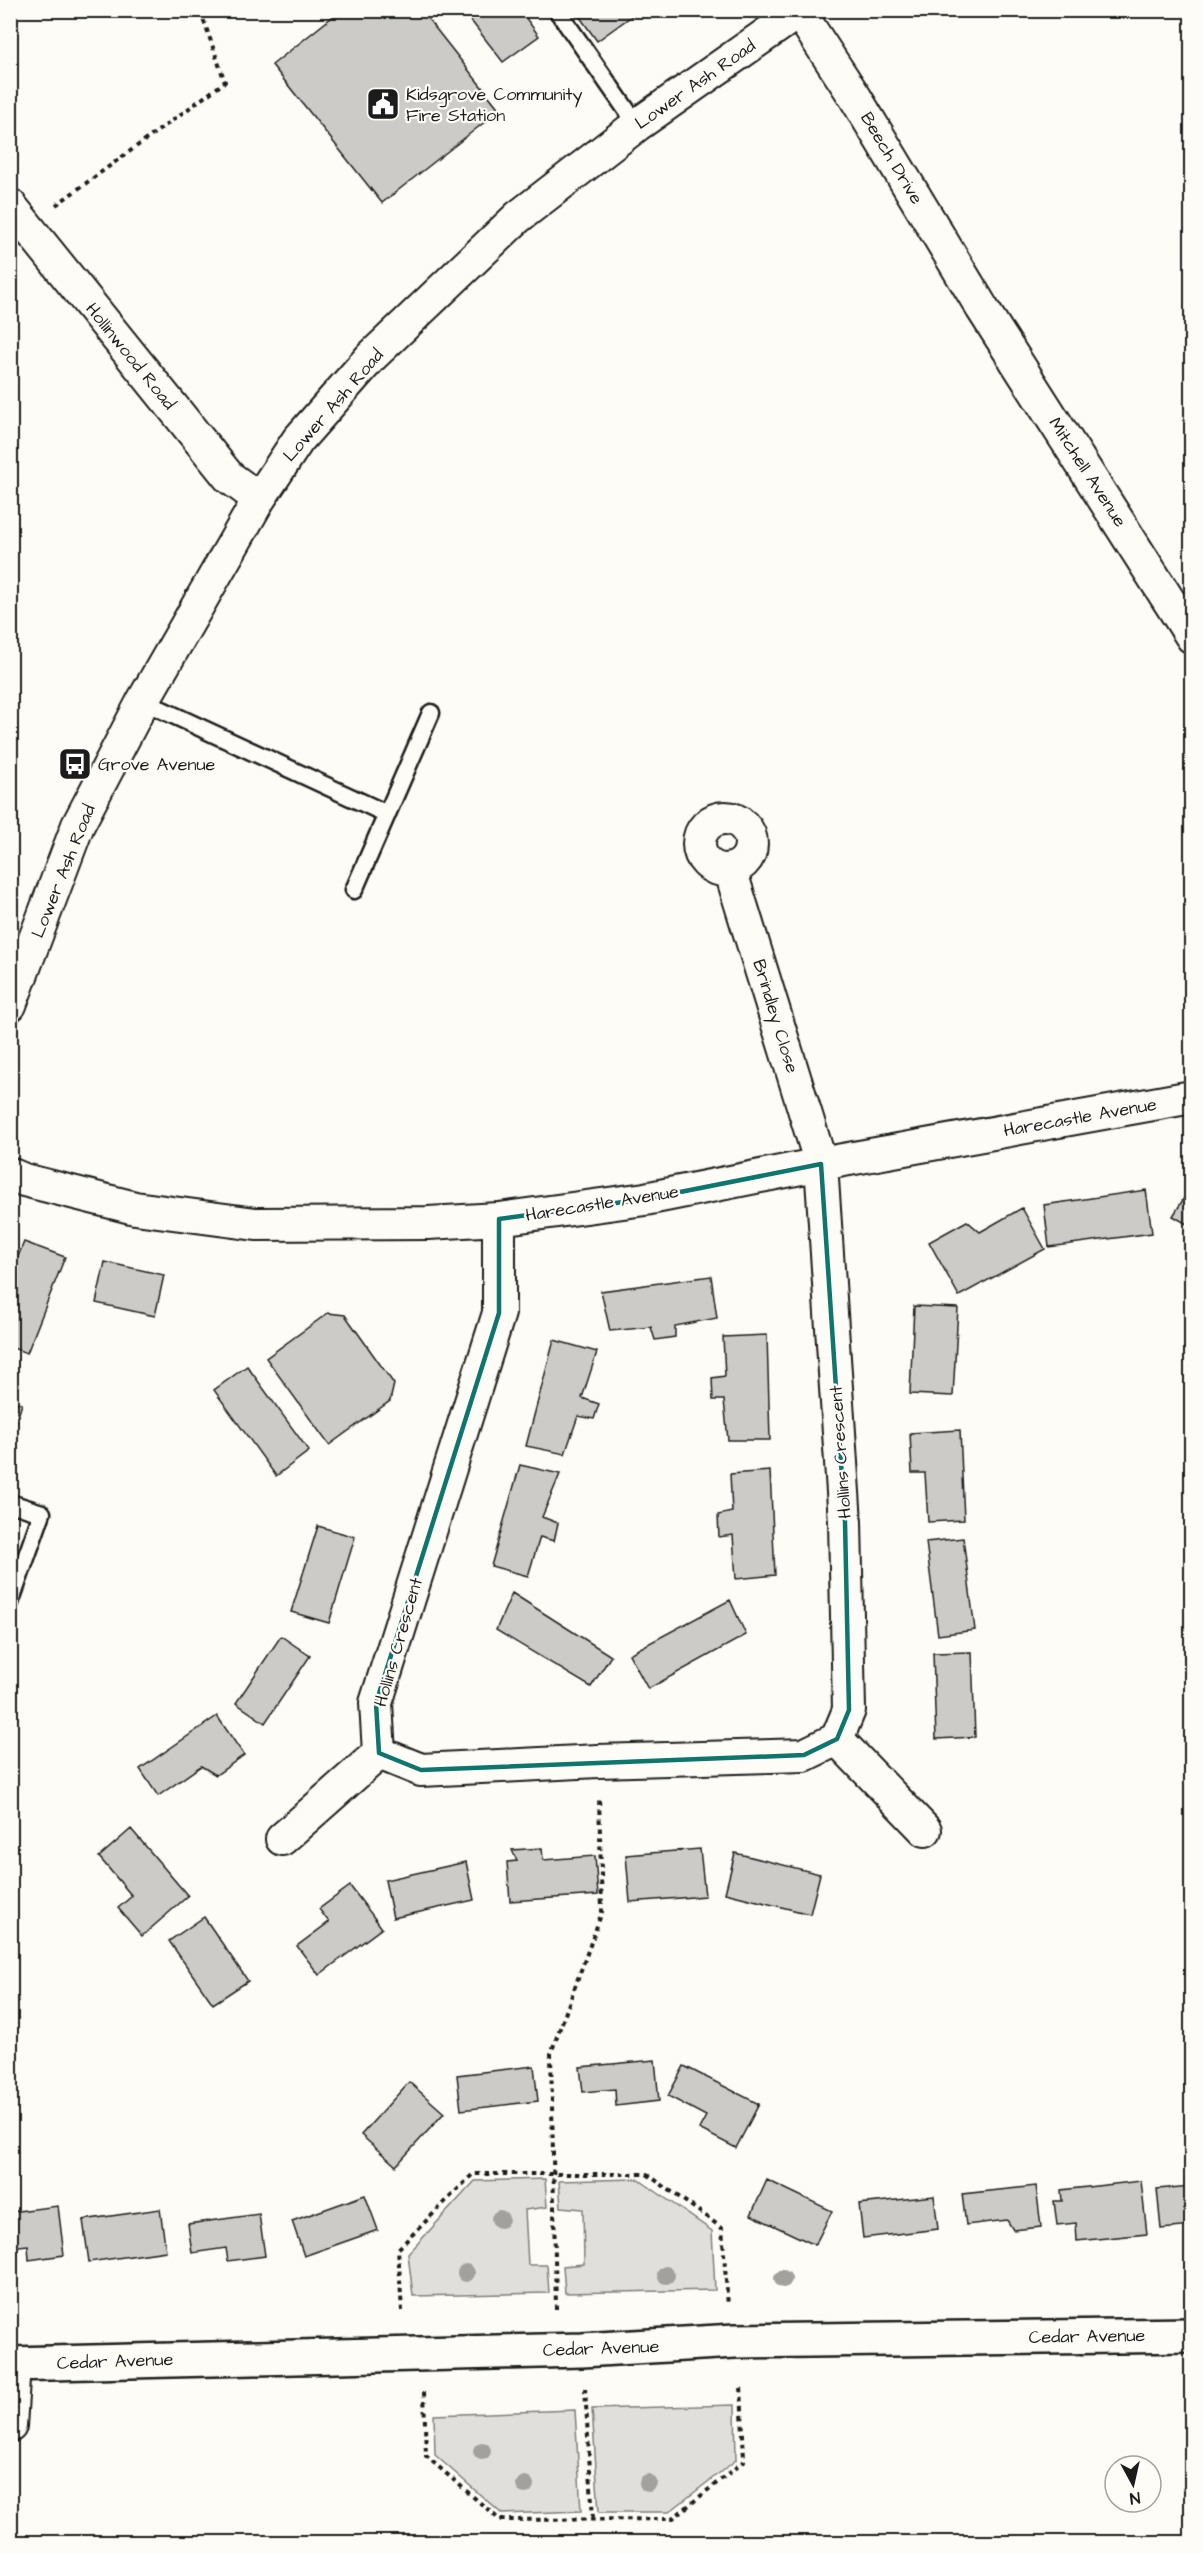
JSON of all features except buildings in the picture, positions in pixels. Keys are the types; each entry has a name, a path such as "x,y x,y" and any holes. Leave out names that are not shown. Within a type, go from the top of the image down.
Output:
{"main road":[{"name":"Cedar Avenue","path":"12,2364 582,2350 747,2341 1191,2335"}],"street":[{"name":"Lower Ash Road","path":"10,1005 78,825 143,701 259,499 298,440 372,357 519,217 637,125 799,11"},
{"name":"Beech Drive","path":"799,11 855,97 982,308"},
{"name":"Hollinwood Road","path":"19,216 229,477 259,499"},
{"name":"Mitchell Avenue","path":"982,308 1191,637"},
{"name":"Brindley Close","path":"730,869 821,1164"},
{"name":"Harecastle Avenue","path":"10,1174 24,1180 135,1208 256,1224 428,1223 499,1219 645,1199 1191,1096"},
{"name":"Hollins Crescent","path":"821,1164 845,1522 849,1710 837,1739"},
{"name":"Hollins Crescent","path":"379,1753 376,1703 499,1314 499,1219"},
{"path":"282,1839 379,1753 421,1770 598,1761 804,1755 837,1739 925,1830"},
{"path":"10,2426 12,2364"}],"lane":[{"path":"557,10 637,125"},
{"path":"143,701 387,814"},
{"path":"354,890 431,713"},
{"path":"10,1503 42,1513 10,1603"}],"path":[{"path":"19,216 225,82 200,10"},
{"path":"556,2309 551,2053 602,1912 598,1761"},
{"path":"402,2311 398,2249 473,2174 647,2174 722,2228 728,2307"},
{"path":"584,2380 592,2519"},
{"path":"424,2392 426,2456 500,2520 672,2519 744,2461 741,2384"}],"highlighted area":[{"path":"821,1164 845,1522 849,1710 837,1739 804,1755 421,1770 379,1753 376,1703 499,1313 499,1219 645,1199"}],"shaded area":[{"path":"545,2179 547,2207 525,2210 528,2265 547,2265 549,2293 413,2296 408,2254 475,2181"},
{"path":"638,2179 712,2231 715,2290 565,2293 563,2266 584,2264 583,2209 561,2207 559,2181"},
{"path":"735,2405 736,2460 669,2512 599,2512 592,2409"},
{"path":"575,2410 581,2511 502,2514 435,2455 434,2415"}],"place":[{"name":"Kidsgrove Community Fire Station","path":"383,104"},
{"name":"Grove Avenue","path":"75,764"}]}
